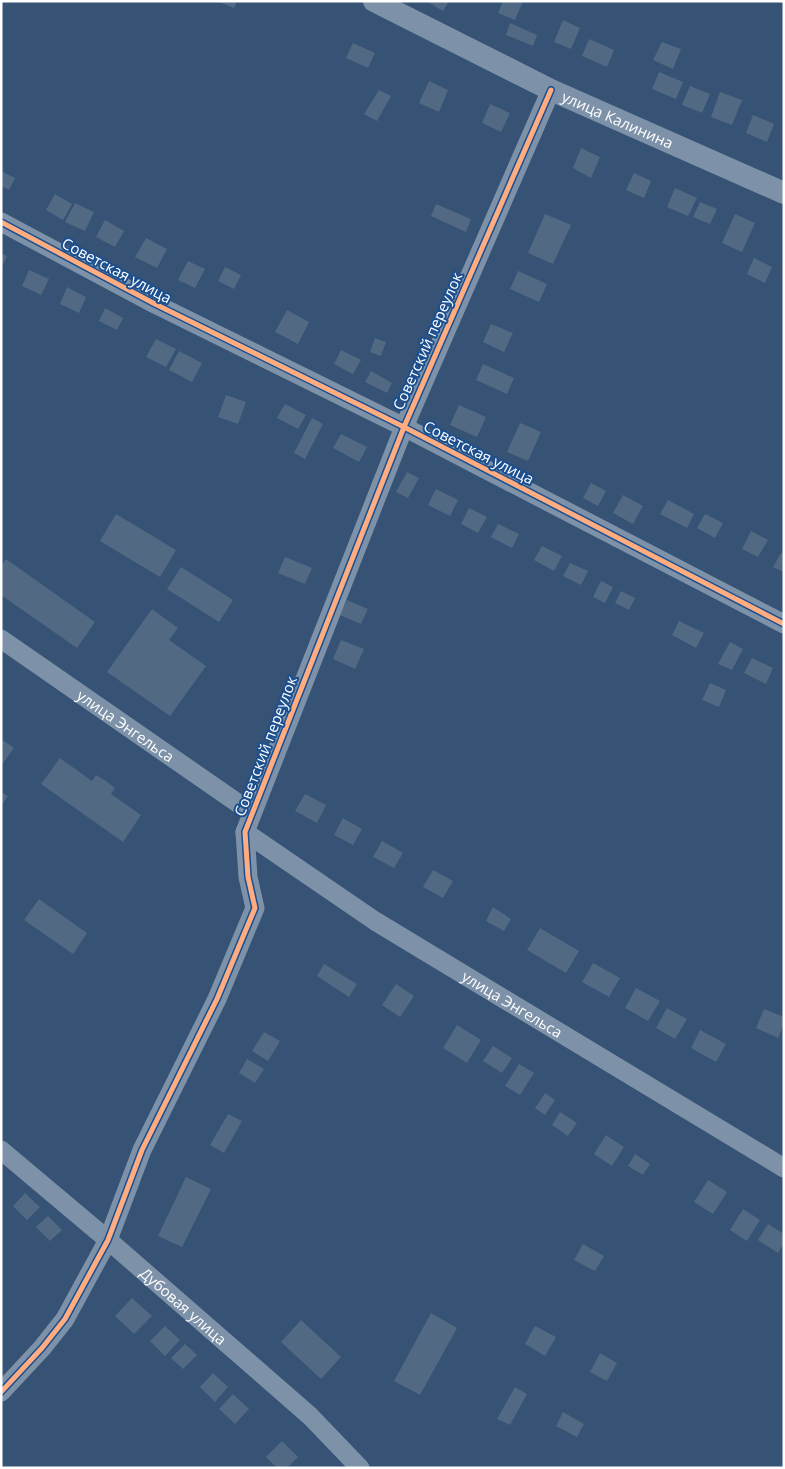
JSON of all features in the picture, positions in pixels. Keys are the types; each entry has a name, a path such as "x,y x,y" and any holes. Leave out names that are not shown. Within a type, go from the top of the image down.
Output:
{"street":[{"name":"улица Калинина","path":"374,1 551,90 784,193"},
{"name":"Советский переулок","path":"1,1392 42,1348 65,1319 108,1240 142,1150 217,999 255,908 248,876 245,832 404,427 551,90"},
{"name":"Советская улица","path":"1,222 155,304 404,427 784,624"},
{"name":"улица Энгельса","path":"1,639 252,813"},
{"name":"улица Энгельса","path":"245,832 375,921 784,1168"},
{"name":"Дубовая улица","path":"1,1150 108,1240 310,1416 360,1468"}],"building":[{"path":"217,1 237,1 234,8"},
{"path":"426,1 449,1 443,11"},
{"path":"503,1 523,1 515,20 498,13"},
{"path":"563,20 580,28 571,49 554,42"},
{"path":"510,23 537,35 533,46 506,35"},
{"path":"589,39 614,50 607,67 582,56"},
{"path":"662,42 681,49 673,69 653,60"},
{"path":"353,43 375,53 368,68 346,58"},
{"path":"659,72 683,82 676,99 652,89"},
{"path":"429,81 448,90 439,112 419,103"},
{"path":"690,86 710,94 702,113 682,105"},
{"path":"379,90 391,96 377,121 364,114"},
{"path":"720,92 742,100 732,125 711,117"},
{"path":"490,104 510,113 501,132 482,123"},
{"path":"753,115 774,124 767,142 746,133"},
{"path":"581,148 600,157 591,178 573,168"},
{"path":"1,171 15,178 9,190 1,186"},
{"path":"634,173 651,181 644,198 626,190"},
{"path":"675,188 697,198 688,216 667,207"},
{"path":"55,194 72,204 63,220 46,210"},
{"path":"700,202 717,209 710,224 693,217"},
{"path":"75,203 94,212 85,231 65,222"},
{"path":"436,204 471,219 466,232 431,216"},
{"path":"545,214 571,225 553,264 528,253"},
{"path":"735,214 755,223 742,252 722,243"},
{"path":"105,220 124,231 115,247 96,237"},
{"path":"146,238 167,249 157,268 135,257"},
{"path":"1,253 7,256 1,269"},
{"path":"754,258 772,267 765,283 747,274"},
{"path":"188,261 205,269 195,288 178,280"},
{"path":"225,267 241,275 234,289 218,281"},
{"path":"29,270 49,279 41,295 22,286"},
{"path":"518,271 547,284 539,302 510,289"},
{"path":"67,287 86,297 79,313 60,304"},
{"path":"105,308 123,318 117,330 99,321"},
{"path":"287,310 309,322 298,344 275,332"},
{"path":"491,324 513,333 504,352 483,342"},
{"path":"375,338 386,342 381,356 370,352"},
{"path":"156,339 176,349 166,367 146,357"},
{"path":"341,350 361,360 353,374 334,364"},
{"path":"179,351 202,363 192,382 169,370"},
{"path":"483,364 514,378 507,394 476,380"},
{"path":"371,371 392,383 387,393 365,382"},
{"path":"226,395 246,402 238,424 218,417"},
{"path":"285,404 306,415 298,429 277,418"},
{"path":"459,405 486,417 477,437 450,425"},
{"path":"312,418 323,424 305,459 294,453"},
{"path":"520,423 541,432 528,461 507,452"},
{"path":"341,434 367,447 359,462 333,448"},
{"path":"407,472 419,478 408,498 396,492"},
{"path":"591,483 606,491 598,506 583,498"},
{"path":"436,489 458,500 450,516 428,505"},
{"path":"623,495 643,506 633,524 613,513"},
{"path":"668,500 694,514 687,528 660,514"},
{"path":"469,508 487,517 478,533 461,524"},
{"path":"116,514 176,550 160,577 100,541"},
{"path":"705,514 723,523 715,538 697,528"},
{"path":"498,524 519,534 512,548 491,537"},
{"path":"751,531 768,540 758,557 742,549"},
{"path":"542,546 562,556 554,571 534,560"},
{"path":"781,553 784,554 784,572 773,567"},
{"path":"285,557 312,568 305,584 278,573"},
{"path":"6,559 95,622 77,648 1,595 1,566"},
{"path":"570,563 588,571 581,585 563,576"},
{"path":"181,567 233,600 219,622 167,589"},
{"path":"601,581 613,587 605,603 593,597"},
{"path":"621,591 635,598 629,610 615,603"},
{"path":"347,600 368,609 361,624 340,615"},
{"path":"152,609 178,628 169,640 206,666 170,716 107,672"},
{"path":"679,621 704,633 696,648 672,635"},
{"path":"341,640 364,649 355,669 333,659"},
{"path":"730,642 743,649 732,670 718,664"},
{"path":"752,658 773,668 766,684 744,673"},
{"path":"710,683 726,690 719,707 702,700"},
{"path":"1,739 14,748 1,766"},
{"path":"60,758 92,781 96,775 106,781 115,788 111,794 141,815 123,842 41,784"},
{"path":"1,792 8,796 1,806"},
{"path":"305,794 326,805 317,823 295,811"},
{"path":"343,818 362,829 353,845 334,835"},
{"path":"382,841 403,853 394,868 373,857"},
{"path":"433,870 453,881 443,898 423,887"},
{"path":"39,899 87,933 73,954 24,920"},
{"path":"493,907 511,919 504,931 486,921"},
{"path":"540,928 579,951 566,973 527,950"},
{"path":"593,963 620,978 609,997 582,982"},
{"path":"324,964 357,984 349,997 317,976"},
{"path":"396,984 414,996 400,1017 382,1005"},
{"path":"636,988 660,1001 648,1021 625,1008"},
{"path":"667,1008 687,1019 675,1039 656,1028"},
{"path":"764,1009 784,1017 784,1024 778,1038 756,1028"},
{"path":"457,1025 481,1040 467,1063 443,1048"},
{"path":"700,1030 726,1044 716,1062 691,1048"},
{"path":"264,1032 280,1041 268,1061 252,1051"},
{"path":"493,1046 512,1058 502,1073 483,1061"},
{"path":"247,1059 264,1069 255,1083 239,1073"},
{"path":"519,1064 534,1073 520,1095 505,1086"},
{"path":"545,1093 555,1100 545,1115 535,1108"},
{"path":"560,1112 577,1123 568,1136 552,1125"},
{"path":"228,1114 242,1121 224,1153 210,1145"},
{"path":"606,1135 624,1147 612,1166 594,1154"},
{"path":"635,1154 650,1164 643,1175 628,1166"},
{"path":"186,1177 211,1189 182,1247 158,1236"},
{"path":"708,1180 727,1192 713,1214 694,1202"},
{"path":"25,1193 40,1207 27,1220 13,1206"},
{"path":"743,1209 760,1220 747,1241 730,1230"},
{"path":"48,1216 62,1230 50,1241 36,1227"},
{"path":"768,1224 784,1234 784,1243 778,1253 758,1240"},
{"path":"583,1244 604,1256 595,1271 574,1260"},
{"path":"132,1298 152,1316 134,1334 115,1316"},
{"path":"431,1313 457,1328 420,1395 394,1381"},
{"path":"301,1320 341,1357 321,1379 281,1342"},
{"path":"165,1326 180,1340 165,1356 150,1341"},
{"path":"535,1326 556,1337 545,1356 525,1344"},
{"path":"185,1344 197,1355 183,1369 171,1358"},
{"path":"600,1353 617,1363 607,1381 590,1372"},
{"path":"213,1373 228,1387 215,1402 200,1387"},
{"path":"515,1387 527,1394 510,1425 497,1419"},
{"path":"233,1394 249,1409 235,1424 219,1409"},
{"path":"563,1412 584,1424 577,1437 556,1426"},
{"path":"282,1441 298,1457 287,1468 277,1468 266,1457"}],"cycle path":[{"path":"1,1392 42,1348 65,1319 108,1240 142,1150 217,999 255,908 248,877 245,832 404,427 551,90"},
{"path":"1,222 155,304 404,427 784,624"}]}
